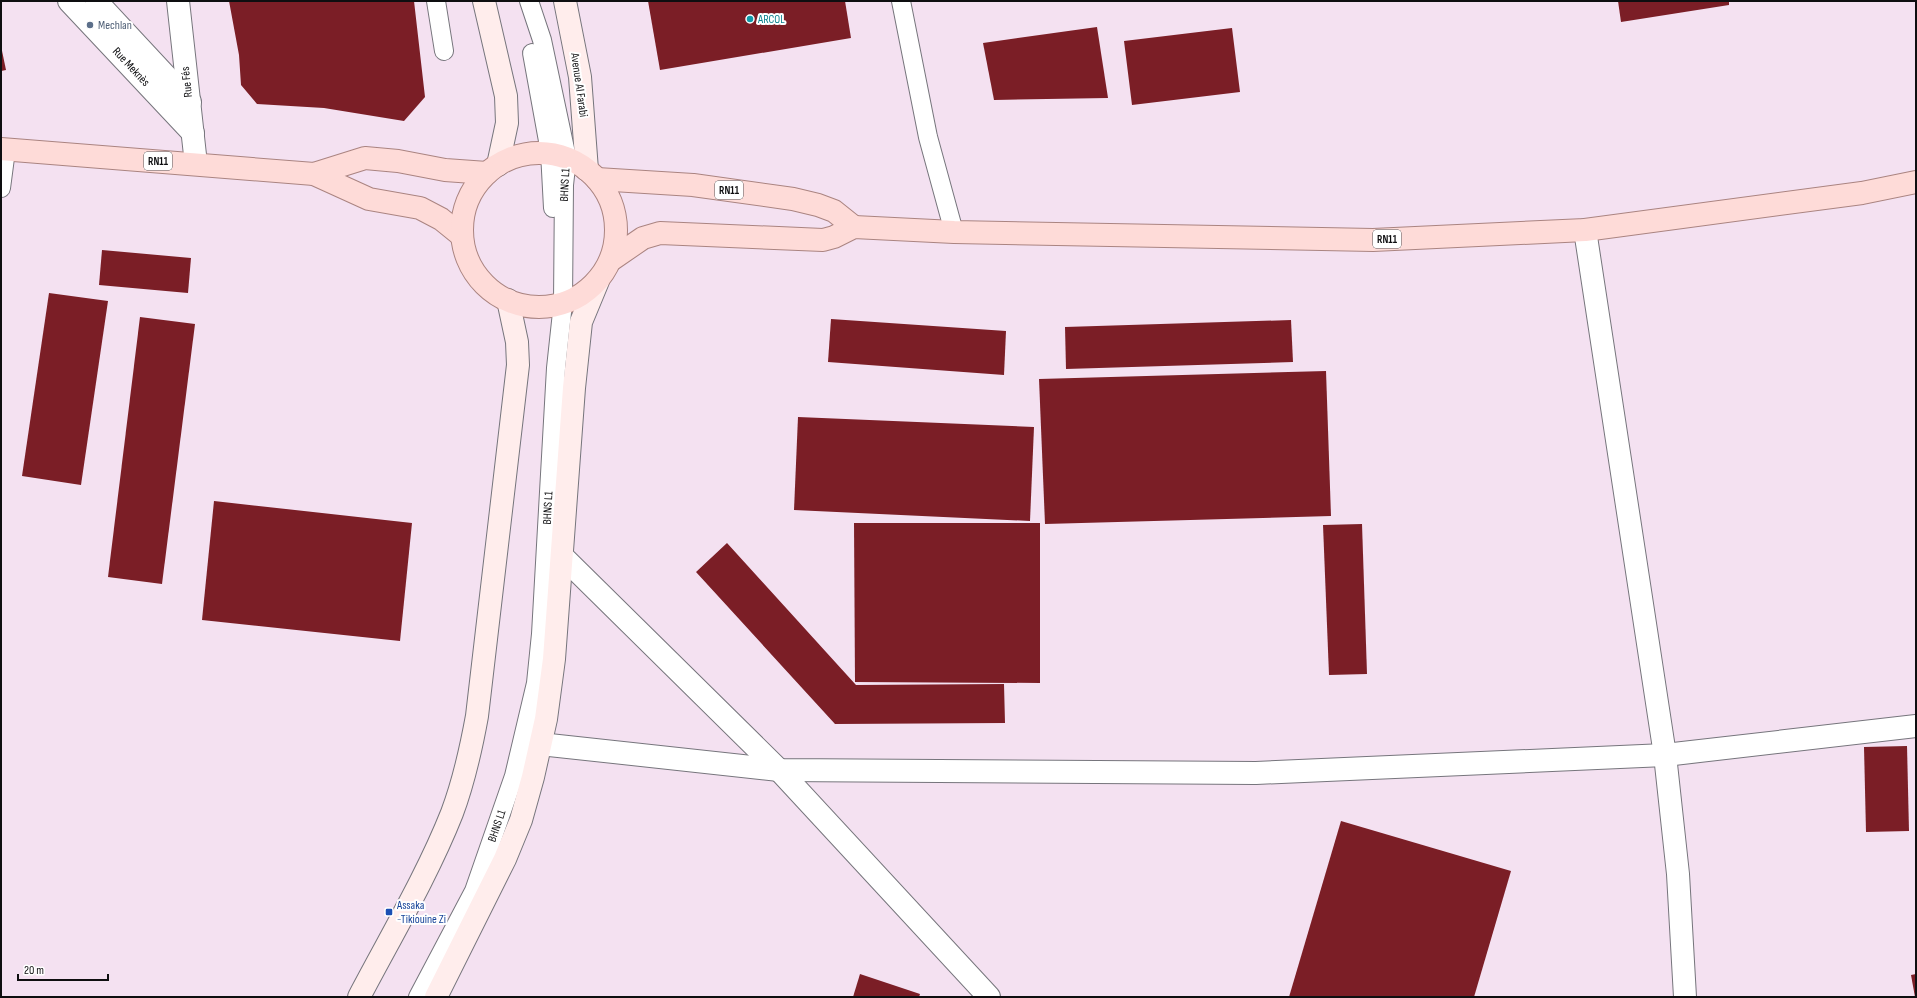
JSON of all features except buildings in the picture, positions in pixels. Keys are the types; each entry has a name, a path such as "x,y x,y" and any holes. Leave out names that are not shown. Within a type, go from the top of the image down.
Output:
{"main road":[{"name":"RN11","path":"4,149 314,174 369,199 420,208 441,219 462,236"},
{"name":"RN11","path":"521,155 559,155 592,174 605,190 614,213 616,237 611,260 598,281 576,296 557,304 535,308 513,303 478,278 468,260 462,236 464,210 475,188 493,169 521,155"},
{"name":"RN11","path":"314,174 365,158 398,161 445,170 493,169"},
{"name":"RN11","path":"592,174 693,185 793,199 818,205 834,211 854,227"},
{"name":"RN11","path":"611,260 643,238 660,233 823,240 834,238 854,227 954,232 1373,240 1585,230 1862,193 1916,182"}],"street":[{"name":"Rue Meknès","path":"69,1 193,133"},
{"name":"Rue Meknès","path":"96,1 190,102"},
{"name":"Rue Fés","path":"178,1 196,164"},
{"path":"484,1 506,96 507,123 493,169"},
{"name":"Avenue Al Farabi","path":"565,1 580,77 592,174"},
{"path":"1585,230 1666,755 1678,874 1685,997"},
{"path":"436,997 505,859 520,820 540,744 554,659 573,396 581,322 598,281"},
{"path":"359,997 438,844 463,779 478,716 518,365 516,342 508,300"},
{"path":"561,555 779,770 989,997"},
{"path":"540,744 779,770 1256,773 1666,755 1916,726"}],"lane":[{"path":"436,1 444,51"},
{"name":"BHNS L1","path":"523,1 559,155"},
{"name":"BHNS L1","path":"418,997 474,891 514,776 528,723 536,684 541,634 556,368 557,304 553,209 559,155 542,40 529,1"},
{"path":"901,1 928,137 954,232"},
{"path":"1,188 4,149"},
{"name":"BHNS L1","path":"412,997 458,908 494,819 516,742 533,638 557,304"}],"shaded area":[{"path":"1,1 1916,1 1916,997 1,997"}],"place":[{"name":"ARCOL","path":"750,19"},
{"name":"Mechlan","path":"90,25"},
{"name":"Assaka -Tikiouine Zi","path":"389,912"}]}
